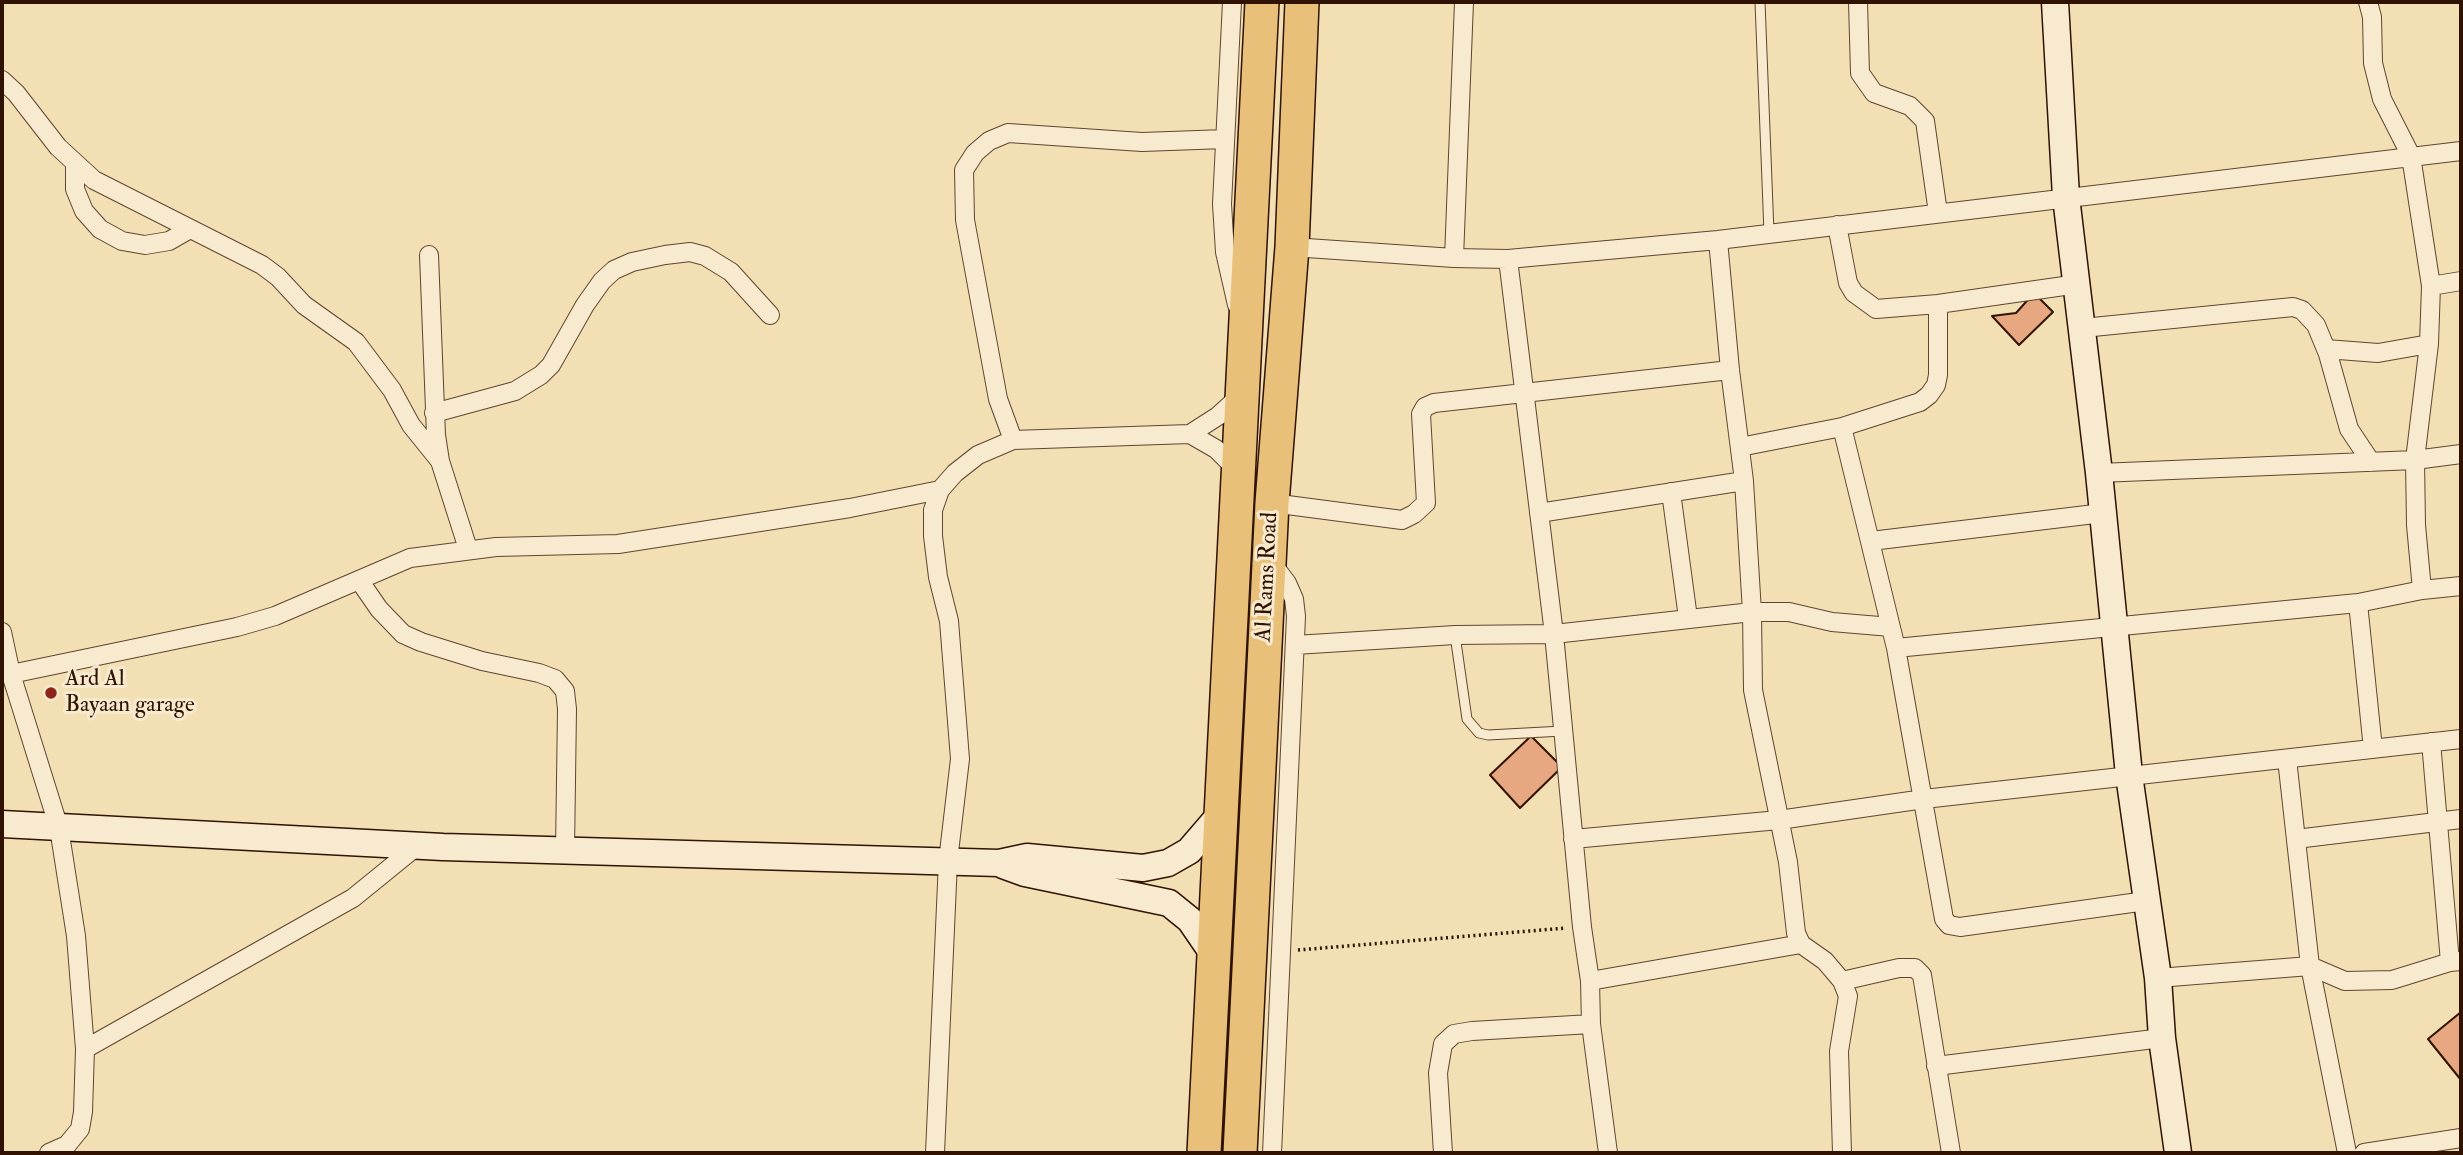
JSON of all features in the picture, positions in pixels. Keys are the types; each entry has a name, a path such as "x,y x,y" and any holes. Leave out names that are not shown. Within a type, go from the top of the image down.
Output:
{"highway":[{"name":"Al Rams Road","path":"1204,1153 1262,2"},
{"name":"Al Rams Road","path":"1240,1153 1272,503 1292,247 1303,2"},
{"path":"1300,37 1319,2"}],"main road":[{"path":"2055,2 2066,197 2099,473 2129,775 2158,978 2162,1038 2178,1153"},
{"path":"2,824 565,851 999,863 1027,857 1143,868 1156,867 1178,859 1189,851 1220,815"},
{"path":"999,863 1025,873 1169,903 1190,920 1214,955"}],"street":[{"path":"1232,2 1222,204 1225,252 1236,303 1245,326"},
{"path":"1454,258 1464,2"},
{"path":"1858,2 1860,73 1874,93 1910,106 1925,121 1938,213"},
{"path":"2368,2 2372,17 2373,63 2382,99 2411,156 2431,286 2429,344 2415,460 2416,525 2422,590"},
{"path":"2,80 16,93 58,147 94,180 262,265 278,277 304,306 356,342 392,390 411,425 440,461"},
{"path":"1013,440 998,399 965,220 964,170 975,153 989,141 1008,132 1142,142 1225,139"},
{"path":"1292,247 1508,259 1718,240 2461,151"},
{"path":"75,165 75,189 84,211 100,229 122,241 145,245 169,240 190,229"},
{"path":"1837,225 1848,283 1866,303 1876,309 1938,304 2078,284"},
{"path":"1718,240 1744,481 1752,612 1753,690 1788,862 1794,925 1801,944 1825,961 1842,981 1848,996 1839,1051 1842,1153"},
{"path":"434,412 515,391 541,376 551,365 602,281 614,270 632,262 690,252 705,256 731,272 770,315"},
{"path":"429,255 434,412 440,461 468,550"},
{"path":"1508,259 1554,634 1582,927 1590,981 1591,1024 1608,1153"},
{"path":"2431,286 2461,281"},
{"path":"1740,447 1842,427 1920,402 1929,395 1938,375 1938,304"},
{"path":"2083,328 2293,307 2302,310 2316,325 2326,349 2349,429 2371,462"},
{"path":"2326,349 2378,353 2429,344"},
{"path":"1272,503 1402,520 1426,503 1421,414 1425,407 1434,403 1524,391 1730,370"},
{"path":"935,1153 948,861 960,759 949,621 938,577 933,536 933,510 940,489 978,455 1013,440 1191,434 1218,416 1241,394"},
{"path":"1842,427 1896,648 1944,919 1949,925 1960,927 2146,901"},
{"path":"1191,434 1216,449 1238,471"},
{"path":"2099,473 2415,460 2461,454"},
{"path":"1539,513 1744,481"},
{"path":"11,674 237,627 275,615 410,558 468,550 618,544 824,512 940,489"},
{"path":"1671,492 1688,618"},
{"path":"1871,541 2103,513"},
{"path":"1269,560 1287,583 1294,599 1296,616 1272,1153"},
{"path":"359,580 388,621 403,634 482,661 539,673 555,679 565,691 568,709 565,851"},
{"path":"1896,648 2358,603 2422,590 2461,586"},
{"path":"2358,603 2373,749"},
{"path":"1295,645 1455,635 1554,634 1752,612 1788,612 1832,622 1891,627"},
{"path":"2,632 11,674 59,828 76,936 85,1049 83,1112 80,1129 67,1145 49,1153"},
{"path":"1573,839 1779,820 1924,799 2461,739"},
{"path":"2158,978 2310,966 2345,981 2392,980 2456,961 2437,822 2431,742"},
{"path":"2287,759 2310,966 2347,1153"},
{"path":"2296,839 2461,819"},
{"path":"85,1049 353,898 417,846"},
{"path":"1590,981 1801,944"},
{"path":"1842,981 1899,968 1915,968 1922,975 1951,1153"},
{"path":"1443,1153 1438,1073 1443,1044 1454,1034 1591,1024"},
{"path":"1936,1066 2162,1038"},
{"path":"2364,1153 2461,1138"}],"lane":[{"path":"1760,2 1769,233"},
{"path":"1455,635 1467,719 1479,733 1488,735 1563,731"}],"path":[{"path":"1282,951 1582,927"}],"building":[{"path":"2034,293 2053,312 2019,345 1992,316 2016,313"},
{"path":"1531,736 1562,767 1520,808 1490,775"},
{"path":"2461,1012 2461,1080 2428,1039"}],"place":[{"name":"Ard Al Bayaan garage","path":"51,693"}]}
